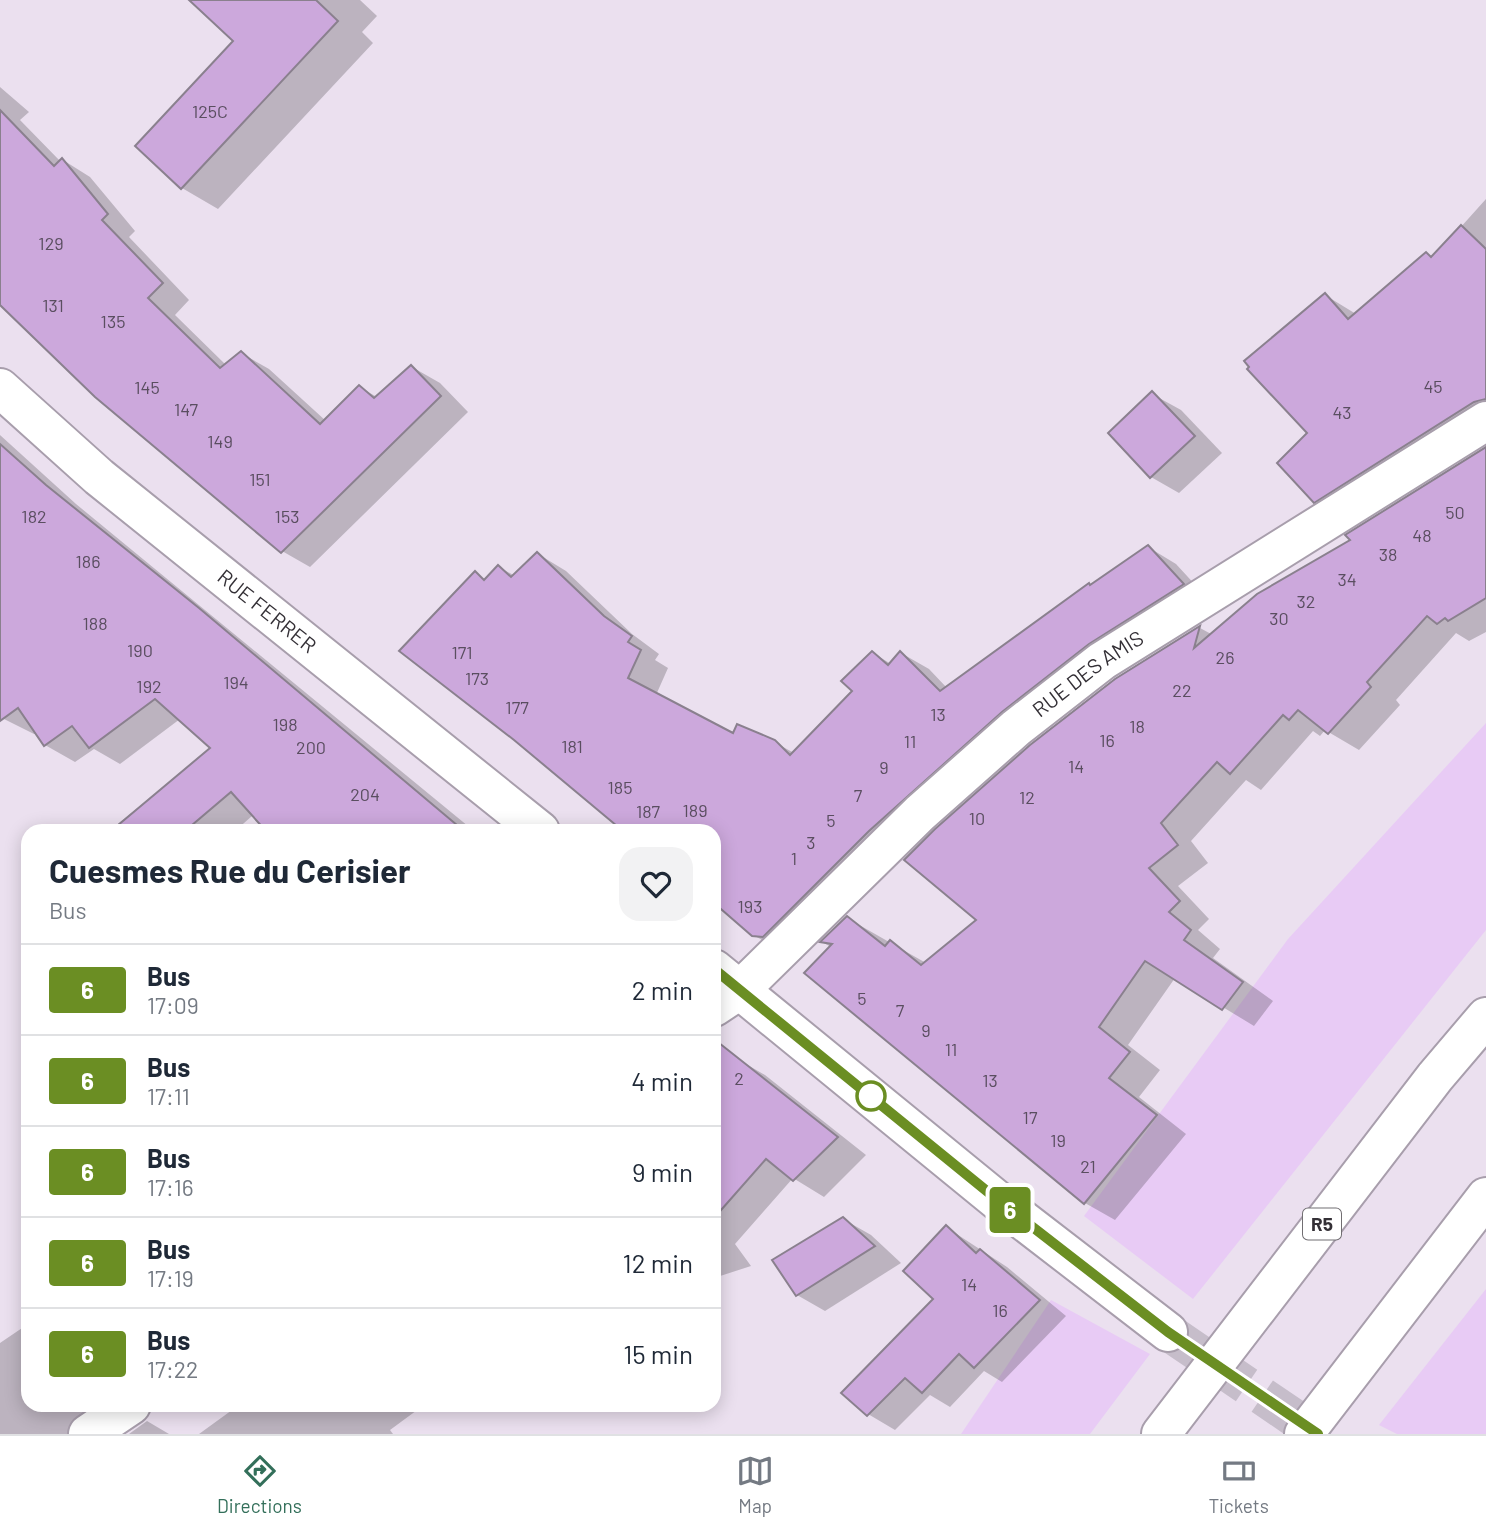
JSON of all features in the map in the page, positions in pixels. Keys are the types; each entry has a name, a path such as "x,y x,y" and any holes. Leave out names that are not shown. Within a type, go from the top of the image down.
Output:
{"main road":[{"name":"RUE FERRER","path":"0,387 99,477 531,824"},
{"name":"RUE DES AMIS","path":"723,989 1016,728 1102,661 1486,421"},
{"path":"723,989 1168,1332"},
{"name":"R5","path":"1161,1434 1435,1077 1486,1017"},
{"path":"1304,1434 1486,1197"},
{"path":"88,1434 121,1412"}],"shaded area":[{"path":"1486,723 1486,930 1193,1299 1084,1216 1288,939"},
{"path":"1486,1289 1486,1434 1397,1434 1379,1425"},
{"path":"1051,1300 1150,1354 1090,1434 961,1434"}],"building":[{"path":"189,0 316,0 338,21 181,189 135,146 233,41"},
{"path":"0,110 54,166 62,158 108,214 102,220 163,283 148,298 220,368 241,351 320,424 359,385 374,398 411,365 441,396 281,553 95,397 0,305"},
{"path":"1461,225 1486,249 1486,399 1474,402 1314,503 1277,463 1307,433 1247,369 1249,367 1244,361 1325,293 1348,319 1426,252 1431,257"},
{"path":"1152,391 1195,436 1150,478 1108,433"},
{"path":"0,444 456,824 260,824 231,792 193,824 119,824 210,748 155,699 89,748 72,726 44,746 18,708 0,721"},
{"path":"1486,447 1486,598 1448,621 1445,618 1437,624 1427,616 1367,682 1371,687 1328,734 1298,710 1289,720 1283,715 1230,774 1217,762 1161,823 1178,845 1149,868 1180,901 1169,912 1191,930 1184,940 1243,982 1222,1010 1145,961 1099,1027 1130,1052 1109,1078 1157,1115 1084,1204 804,973 832,944 820,942 847,916 885,946 890,940 921,965 976,920 904,860 935,829 1030,745 1115,679 1200,626 1194,648 1257,594 1350,540 1345,535"},
{"path":"1148,545 1184,584 1089,644 1002,712 869,831 763,937 752,936 721,909 721,824 615,824 514,740 399,651 475,571 484,580 498,565 511,577 537,552 604,616 632,636 628,642 641,650 628,678 733,733 737,724 775,740 790,755 852,691 841,681 872,651 888,665 900,651 940,691 1089,583 1090,585"},
{"path":"721,1045 838,1137 793,1181 766,1159 721,1210"},
{"path":"843,1217 875,1246 796,1296 772,1260"},
{"path":"946,1225 976,1253 980,1249 1040,1300 974,1368 959,1354 922,1393 905,1378 867,1416 841,1393 933,1299 903,1271"}],"tunnel":[{"path":"1168,1332 1318,1434"}],"bus line":[{"name":"6","path":"721,975 999,1201 1168,1332 1318,1434"}]}
